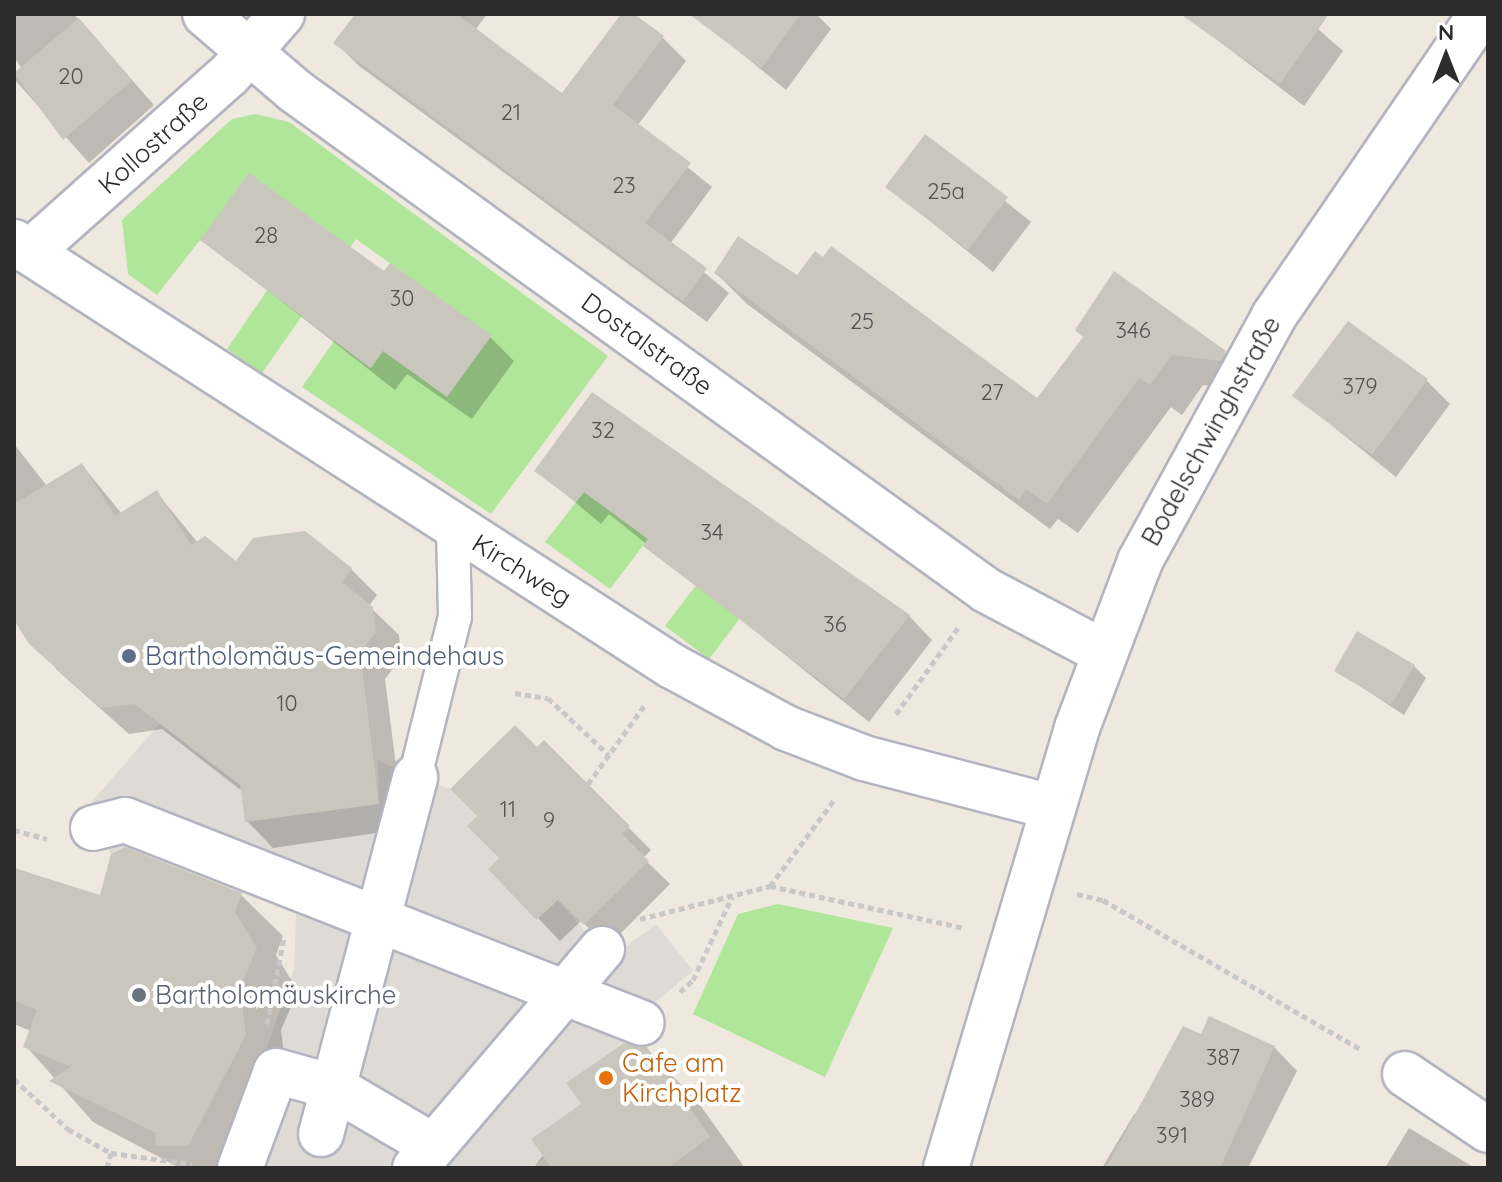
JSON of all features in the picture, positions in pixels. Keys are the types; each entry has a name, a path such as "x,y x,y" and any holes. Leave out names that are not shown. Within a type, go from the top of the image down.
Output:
{"street":[{"name":"Dostalstraße","path":"205,14 247,56 986,590 1103,652"},
{"name":"Kollostraße","path":"22,247 247,56 282,14"},
{"name":"Bodelschwinghstraße","path":"946,1168 1052,807 1103,652 1218,408 1481,14"},
{"name":"Kirchweg","path":"22,247 672,666 786,728 864,758 1052,807"},
{"path":"316,1155 415,777"},
{"path":"93,828 125,820 642,1023"},
{"path":"220,1166 276,1071 333,1087 424,1157 602,949"},
{"path":"1405,1074 1488,1130"}],"lane":[{"path":"415,777 455,617 453,526"}],"path":[{"path":"770,886 986,590"},
{"path":"588,784 672,666"},
{"path":"515,693 548,698 609,755"},
{"path":"1031,883 1103,900 1405,1074"},
{"path":"261,1040 283,967 287,884"},
{"path":"602,949 653,911 770,886 1015,938"},
{"path":"693,980 733,896"},
{"path":"14,1079 68,1129 111,1153 175,1166 220,1166"},
{"path":"107,1168 111,1153"}],"green space":[{"path":"255,114 289,122 608,356 491,514 302,387 334,341 370,368 383,351 447,396 491,335 356,239 262,373 227,349 268,289 200,240 157,295 128,274 122,220 232,119"},
{"path":"584,492 648,539 610,589 545,542"},
{"path":"697,584 756,597 709,659 665,626"},
{"path":"778,904 893,928 825,1077 693,1014 738,914"}],"shaded area":[{"path":"160,723 216,767 237,767 244,814 379,803 378,761 450,789 477,816 468,825 499,858 488,869 536,920 558,900 609,959 656,924 693,971 654,1003 637,1033 567,1083 581,1104 531,1139 544,1158 530,1168 225,1168 294,969 297,892 146,851 144,856 125,847 111,854 83,812"}],"building":[{"path":"355,14 457,14 562,93 621,14 634,14 664,36 613,105 691,163 645,223 707,268 683,301 333,43"},
{"path":"689,14 801,14 761,68"},
{"path":"1180,14 1329,14 1280,84"},
{"path":"79,18 132,80 63,140 14,73"},
{"path":"925,134 1008,197 968,250 885,187"},
{"path":"249,173 384,271 390,263 492,335 447,397 383,351 371,368 200,240"},
{"path":"738,236 797,275 815,251 823,257 831,246 1037,398 1083,337 1075,330 1114,271 1226,351 1221,361 1172,355 1150,385 1139,378 1047,504 1026,489 1019,500 714,273"},
{"path":"1348,321 1428,379 1372,455 1292,396"},
{"path":"592,392 910,615 844,699 643,546 648,539 584,492 576,502 534,471"},
{"path":"82,463 115,516 157,490 191,545 205,536 236,561 253,538 305,531 352,568 342,582 373,607 376,632 360,652 379,804 245,822 240,785 134,704 101,708 29,644 14,620 14,504"},
{"path":"1357,631 1415,665 1391,705 1334,671"},
{"path":"515,725 537,747 544,740 630,826 622,834 649,861 584,925 558,900 536,920 488,869 499,858 467,826 477,816 450,789"},
{"name":"Bartholomäuskirche","path":"125,847 242,893 235,912 257,948 240,987 246,1035 188,1146 155,1146 156,1133 49,1081 71,1067 23,1047 37,1010 14,1001 14,868 100,895 111,854"},
{"path":"1209,1016 1275,1046 1220,1168 1106,1168 1183,1026 1201,1034"},
{"path":"624,1043 647,1047 710,1137 667,1168 551,1168 531,1139 581,1104 566,1083"}],"place":[{"name":"Bartholomäus-Gemeindehaus","path":"129,656"},
{"name":"Bartholomäuskirche","path":"139,995"},
{"name":"Cafe am Kirchplatz","path":"606,1078"}]}
